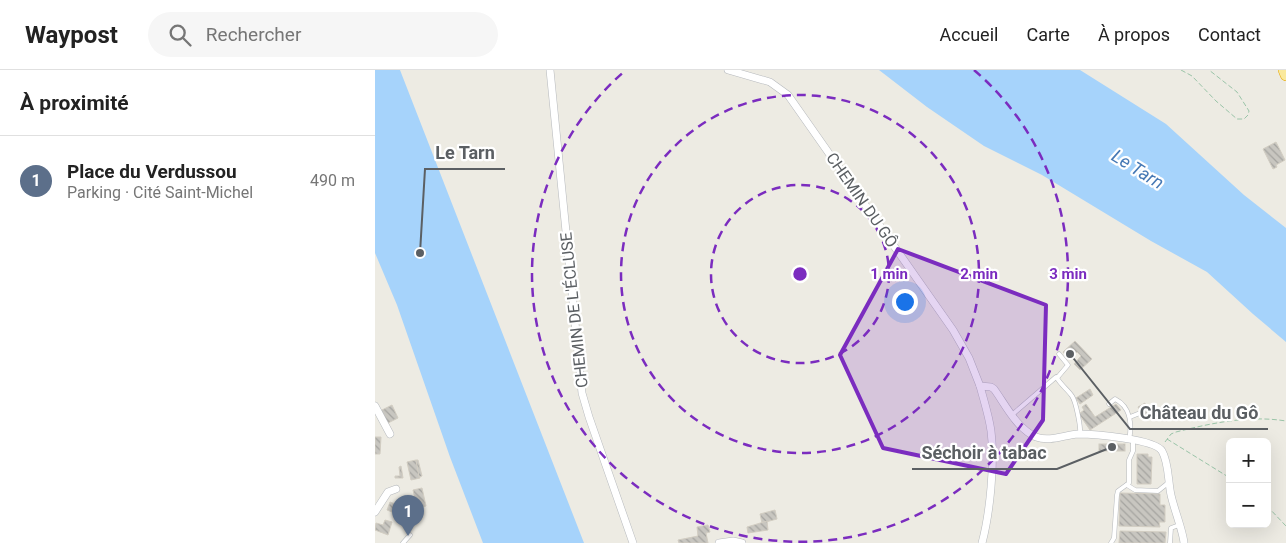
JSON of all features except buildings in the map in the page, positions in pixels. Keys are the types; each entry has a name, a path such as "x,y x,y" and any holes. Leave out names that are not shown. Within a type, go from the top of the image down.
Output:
{"highway":[{"path":"1284,70 1286,75"}],"street":[{"name":"CHEMIN DE L'ÉCLUSE","path":"549,70 582,394 633,543"},
{"name":"CHEMIN DU GÔ","path":"728,70 761,78 776,85 787,95 953,330 969,358 980,386 989,420 992,449 988,511 982,543"},
{"path":"980,386 994,389 1024,429 1038,437 1049,439 1080,434 1151,443 1161,450 1184,543"},
{"path":"375,406 390,434"},
{"path":"375,512 388,492 396,489"},
{"path":"719,543 733,541 742,543"}],"lane":[{"path":"1013,414 1065,370 1067,365 1059,354"},
{"path":"1057,376 1058,380 1075,401 1080,423 1080,434"},
{"path":"1109,404 1118,400 1130,417 1133,451 1129,460 1130,479 1127,485 1118,491 1117,495 1114,538 1111,543"},
{"path":"1130,417 1140,413"},
{"path":"1127,485 1135,490 1158,490 1168,484"},
{"path":"1171,543 1171,528 1179,525"},
{"path":"403,543 410,535"}],"path":[{"path":"1181,70 1191,76 1237,119 1244,119 1249,111 1237,92 1209,70"},
{"path":"1161,450 1167,439 1176,432 1219,422 1240,420 1286,421"},
{"path":"1167,439 1226,476"},
{"path":"1271,510 1286,526"}],"highlighted area":[{"path":"898,249 1046,305 1043,420 1006,474 883,448 840,355"}],"water":[{"path":"375,70 400,70 584,543 483,543 450,457 397,305 375,253"},
{"path":"879,70 1080,70 1166,124 1244,195 1286,228 1286,342 1207,272 1151,241 1042,175 984,146 927,107"}],"place":[{"name":"Le Tarn","path":"420,253"},
{"name":"Château du Gô","path":"1070,354"},
{"name":"Séchoir à tabac","path":"1112,447"},
{"name":"Place du Verdussou","path":"408,536"}]}
